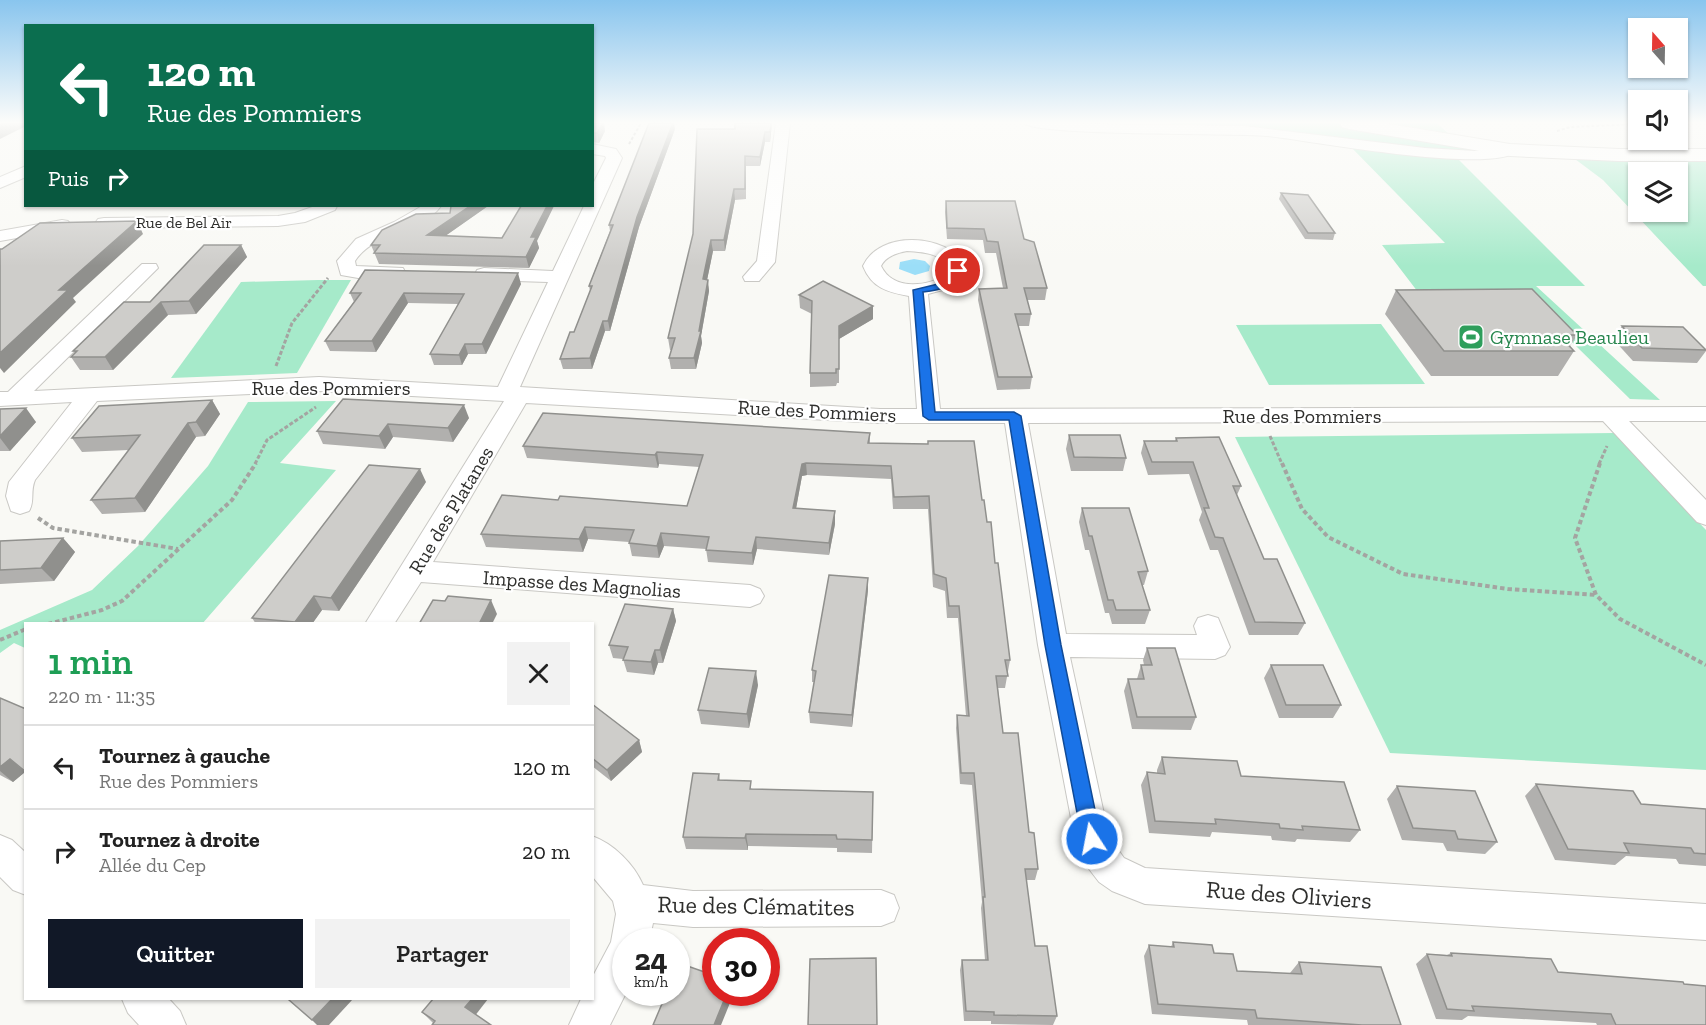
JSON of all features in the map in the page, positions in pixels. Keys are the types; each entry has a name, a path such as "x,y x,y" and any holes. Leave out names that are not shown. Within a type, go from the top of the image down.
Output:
{"street":[{"name":"Rue des Platanes","path":"594,201 608,171"},
{"path":"752,277 766,262 777,171"},
{"path":"0,183 24,172"},
{"name":"Rue de Bel Air","path":"0,237 86,223 278,221 299,218 326,207"},
{"path":"412,272 348,271 346,261 355,246 402,225 431,207"},
{"name":"Rue des Platanes","path":"380,622 414,572 513,394 591,207"},
{"path":"6,399 149,268"},
{"path":"469,274 560,278"},
{"path":"918,290 929,416"},
{"name":"Rue des Pommiers","path":"6,399 346,385 880,416 1706,414"},
{"path":"20,505 17,496 26,475 90,395"},
{"path":"1610,415 1706,516"},
{"name":"Rue des Oliviers","path":"1014,416 1053,645 1092,839 1100,858 1113,874 1126,881 1157,886 1706,922"},
{"name":"Impasse des Magnolias","path":"414,572 750,596"},
{"path":"1053,645 1215,647 1208,626"},
{"path":"0,852 24,876"},
{"path":"594,854 618,874 629,888 634,920 633,928"},
{"name":"Rue des Clématites","path":"632,902 693,909 881,908"},
{"path":"589,1025 612,980"},
{"path":"143,1000 166,1025"}],"path":[{"path":"268,387 292,323 326,279 348,271"},
{"path":"56,622 102,610 122,601 232,500 249,476 267,440 346,385"},
{"path":"1268,429 1302,509 1328,537 1403,574 1508,589 1596,595"},
{"path":"1609,443 1599,464 1575,538 1596,595 1620,619 1706,665"},
{"path":"20,505 52,528 178,549"},
{"path":"0,640 24,630"}],"green space":[{"path":"1374,171 1470,171 1585,286 1536,286 1660,400 1630,399 1523,294 1421,296 1382,245 1445,243"},
{"path":"1591,171 1628,171 1628,206 1603,180"},
{"path":"1688,171 1706,171 1706,286 1703,286 1643,222 1688,222"},
{"path":"351,280 297,373 171,378 241,282"},
{"path":"1381,324 1425,384 1269,385 1236,325"},
{"path":"336,401 280,463 336,470 204,622 24,622 24,648 14,643 0,653 0,630 92,590 138,546 208,466 248,402"},
{"path":"1614,433 1706,530 1706,770 1390,753 1235,437"}],"water":[{"path":"914,259 925,261 930,266 929,271 915,275 899,269 900,262"}],"building":[{"path":"630,171 655,171 637,217 608,321 603,321 590,358 560,359 570,332 574,332 592,286 589,286 613,225 609,225"},
{"path":"695,171 745,171 745,189 734,189 724,240 711,240 703,279 708,280 699,331 701,331 694,358 669,358 675,338 668,338 693,234"},
{"path":"1281,193 1308,195 1335,233 1308,233"},
{"path":"946,201 1015,201 1024,239 1034,242 1047,288 1024,288 1031,314 1015,314 1032,377 998,377 979,289 1007,288 998,242 987,241 984,229 947,228"},
{"path":"451,207 469,207 427,235 502,238 520,207 546,207 531,237 536,237 526,257 374,253 380,245 371,245 382,230 416,214 450,213"},
{"path":"137,221 59,290 68,290 0,353 0,249 40,223"},
{"path":"204,245 241,245 189,301 161,302 105,357 71,357 77,351 73,351 124,302 150,302"},
{"path":"365,270 518,273 482,344 465,344 459,355 430,354 464,294 404,293 372,341 325,341 361,293 350,293"},
{"path":"823,281 873,306 839,326 839,369 836,369 836,373 810,373 812,301 799,295"},
{"path":"1532,289 1577,335 1559,335 1574,351 1444,351 1396,290"},
{"path":"1622,326 1683,327 1706,350 1642,348"},
{"path":"343,399 464,405 448,428 388,424 379,436 317,431"},
{"path":"212,400 196,422 188,423 135,498 91,500 140,435 72,438 99,406"},
{"path":"26,408 0,436 0,409"},
{"path":"543,413 870,433 868,443 928,444 928,441 974,441 982,500 984,500 987,522 991,522 995,563 998,563 1010,660 1005,660 1008,676 996,676 1003,733 1018,733 1029,832 1034,833 1038,869 1025,869 1035,946 1047,946 1057,1016 994,1015 994,1012 966,1011 962,960 988,960 983,897 985,897 974,773 961,773 957,715 969,716 959,606 949,606 946,578 934,574 929,496 894,497 891,466 806,463 802,464 793,508 835,511 829,543 756,537 752,553 706,550 709,537 661,533 657,546 629,543 634,530 585,527 579,539 481,534 502,495 558,500 560,496 687,506 703,455 657,452 655,455 523,446"},
{"path":"1069,435 1120,435 1126,458 1074,457"},
{"path":"1219,437 1241,486 1233,486 1264,559 1277,559 1305,623 1255,622 1223,538 1215,537 1204,508 1209,508 1193,462 1152,462 1144,441"},
{"path":"369,465 420,469 331,598 314,596 295,622 252,618"},
{"path":"1082,508 1129,508 1148,571 1138,572 1150,610 1116,610 1113,600 1108,600 1092,536 1089,536"},
{"path":"63,538 41,568 0,570 0,541"},
{"path":"829,575 868,578 852,715 809,712 816,671 812,670"},
{"path":"448,596 491,600 480,622 420,622 433,600 445,601"},
{"path":"625,604 673,609 660,650 655,650 651,662 623,660 628,647 609,645"},
{"path":"1147,648 1175,648 1196,717 1137,717 1128,679 1144,679 1141,665 1152,665"},
{"path":"1271,665 1323,665 1341,705 1286,705"},
{"path":"709,668 756,671 747,714 698,710"},
{"path":"0,698 24,708 24,770 10,759 0,767"},
{"path":"594,706 639,740 607,770 594,760"},
{"path":"1162,757 1237,761 1241,776 1344,782 1360,830 1302,826 1303,830 1280,828 1279,824 1215,819 1216,824 1155,821 1147,772 1165,774"},
{"path":"693,773 719,774 718,780 751,781 750,789 873,792 872,840 837,839 836,835 746,834 745,838 683,837"},
{"path":"1536,784 1633,791 1641,804 1706,809 1706,854 1694,853 1691,848 1624,843 1629,853 1568,849"},
{"path":"1397,786 1475,791 1497,842 1458,839 1455,831 1413,828"},
{"path":"1173,942 1212,945 1214,953 1233,954 1237,971 1302,974 1299,962 1381,967 1401,1025 1362,1025 1257,1018 1255,1010 1158,1004 1149,945 1174,947"},
{"path":"1451,953 1551,959 1558,972 1683,982 1706,986 1706,1025 1616,1025 1611,1014 1472,1006 1474,1011 1447,1009 1427,954 1452,956"},
{"path":"876,958 877,1025 808,1025 810,959"},
{"path":"690,967 702,971 702,1006 722,1006 714,1025 653,1025 661,1006 690,1006"},
{"path":"289,1000 331,1000 312,1020"},
{"path":"432,1000 471,1000 465,1007 491,1025 432,1025 435,1021 422,1012"}],"place":[{"name":"Gymnase Beaulieu","path":"1471,337"}],"route":[{"path":"958,271 956,277 941,287 918,290 929,416 1014,416 1053,645 1092,839"}]}
